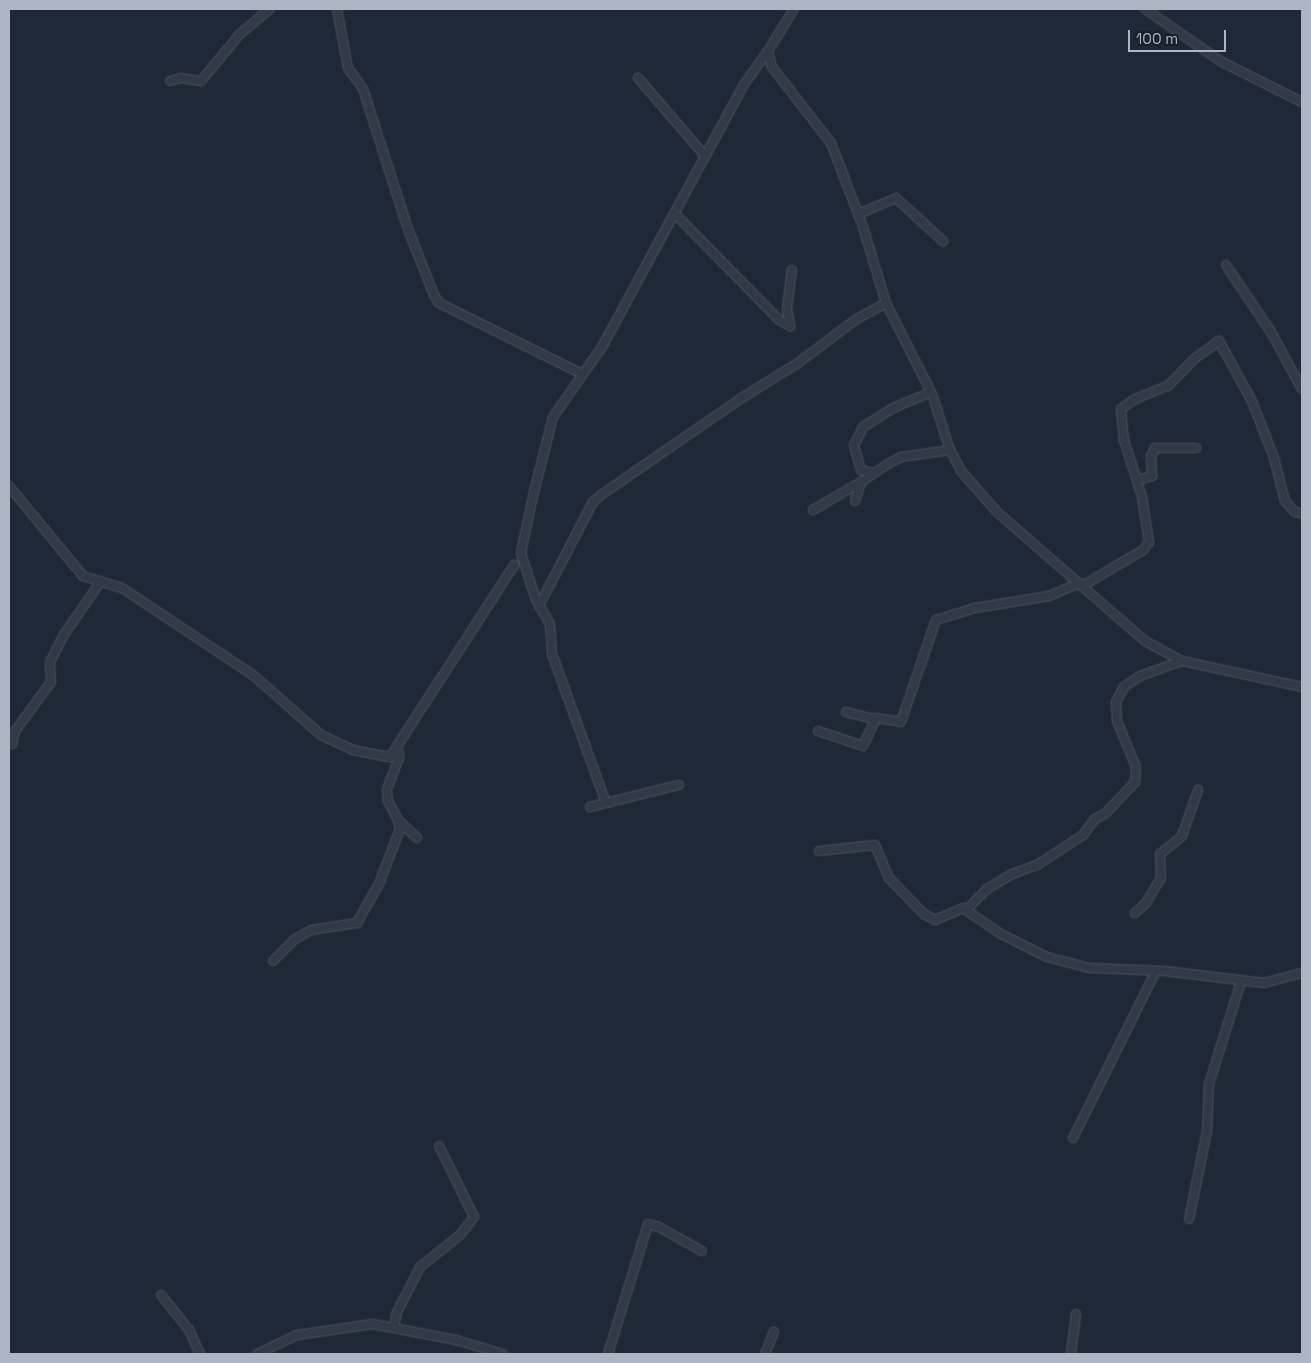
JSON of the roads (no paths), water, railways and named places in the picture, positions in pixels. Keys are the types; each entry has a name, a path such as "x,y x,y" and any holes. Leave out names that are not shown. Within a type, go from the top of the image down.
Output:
{"street":[{"path":"170,81 181,78 201,81 240,34 270,9"},
{"path":"337,9 348,68 363,89 408,229 434,295 439,303 582,374"},
{"path":"606,803 552,654 550,624 539,606 521,553 553,417 602,347 743,86 768,51 794,9"},
{"path":"1145,9 1222,62 1302,102"},
{"path":"768,51 776,76 805,105 830,143 858,214 886,303 931,392 950,450 961,472 997,512 1145,641 1182,661 1302,687"},
{"path":"638,78 704,156"},
{"path":"858,214 896,198 943,241"},
{"path":"675,214 779,320 790,326 787,309 792,270"},
{"path":"1226,265 1271,332 1302,390"},
{"path":"539,606 593,502 740,399 886,303"},
{"path":"846,712 898,723 903,718 936,620 975,608 1049,596 1080,585 1147,546 1145,515 1138,480 1124,440 1121,409 1135,399 1168,386 1194,359 1219,341 1252,401 1282,480 1285,501 1295,512 1302,514"},
{"path":"873,473 860,470 854,445 862,427 893,408 931,392"},
{"path":"1138,480 1152,476 1151,456 1155,448 1196,448"},
{"path":"812,510 901,457 950,450"},
{"path":"855,501 861,482"},
{"path":"9,486 83,576 122,588 253,675 321,735 352,750 390,758 397,750 514,565"},
{"path":"12,744 15,731 51,682 50,662 53,654 101,582"},
{"path":"966,910 987,889 1012,874 1036,865 1083,835 1095,820 1106,813 1135,782 1136,767 1117,721 1116,702 1124,687 1140,676 1182,661"},
{"path":"818,731 863,746 875,719"},
{"path":"273,961 294,940 311,930 357,923 378,884 400,829 398,820 388,801 387,790 400,758 400,748 397,750"},
{"path":"590,807 679,785"},
{"path":"1135,913 1146,903 1161,878 1160,854 1182,836 1198,790"},
{"path":"398,820 417,838"},
{"path":"820,851 875,845 889,878 924,914 935,920 945,918 955,909 966,910 1001,934 1047,957 1089,968 1156,971 1241,982 1264,983 1302,973"},
{"path":"1073,1138 1156,971"},
{"path":"1189,1219 1207,1131 1209,1084 1241,982"},
{"path":"394,1326 397,1312 420,1267 460,1235 474,1217 439,1146"},
{"path":"608,1354 648,1224 659,1227 702,1251"},
{"path":"162,1296 188,1330 200,1354"},
{"path":"1071,1354 1076,1314"},
{"path":"257,1354 297,1335 372,1324 394,1326 494,1349 503,1354"},
{"path":"765,1354 774,1332"}]}
